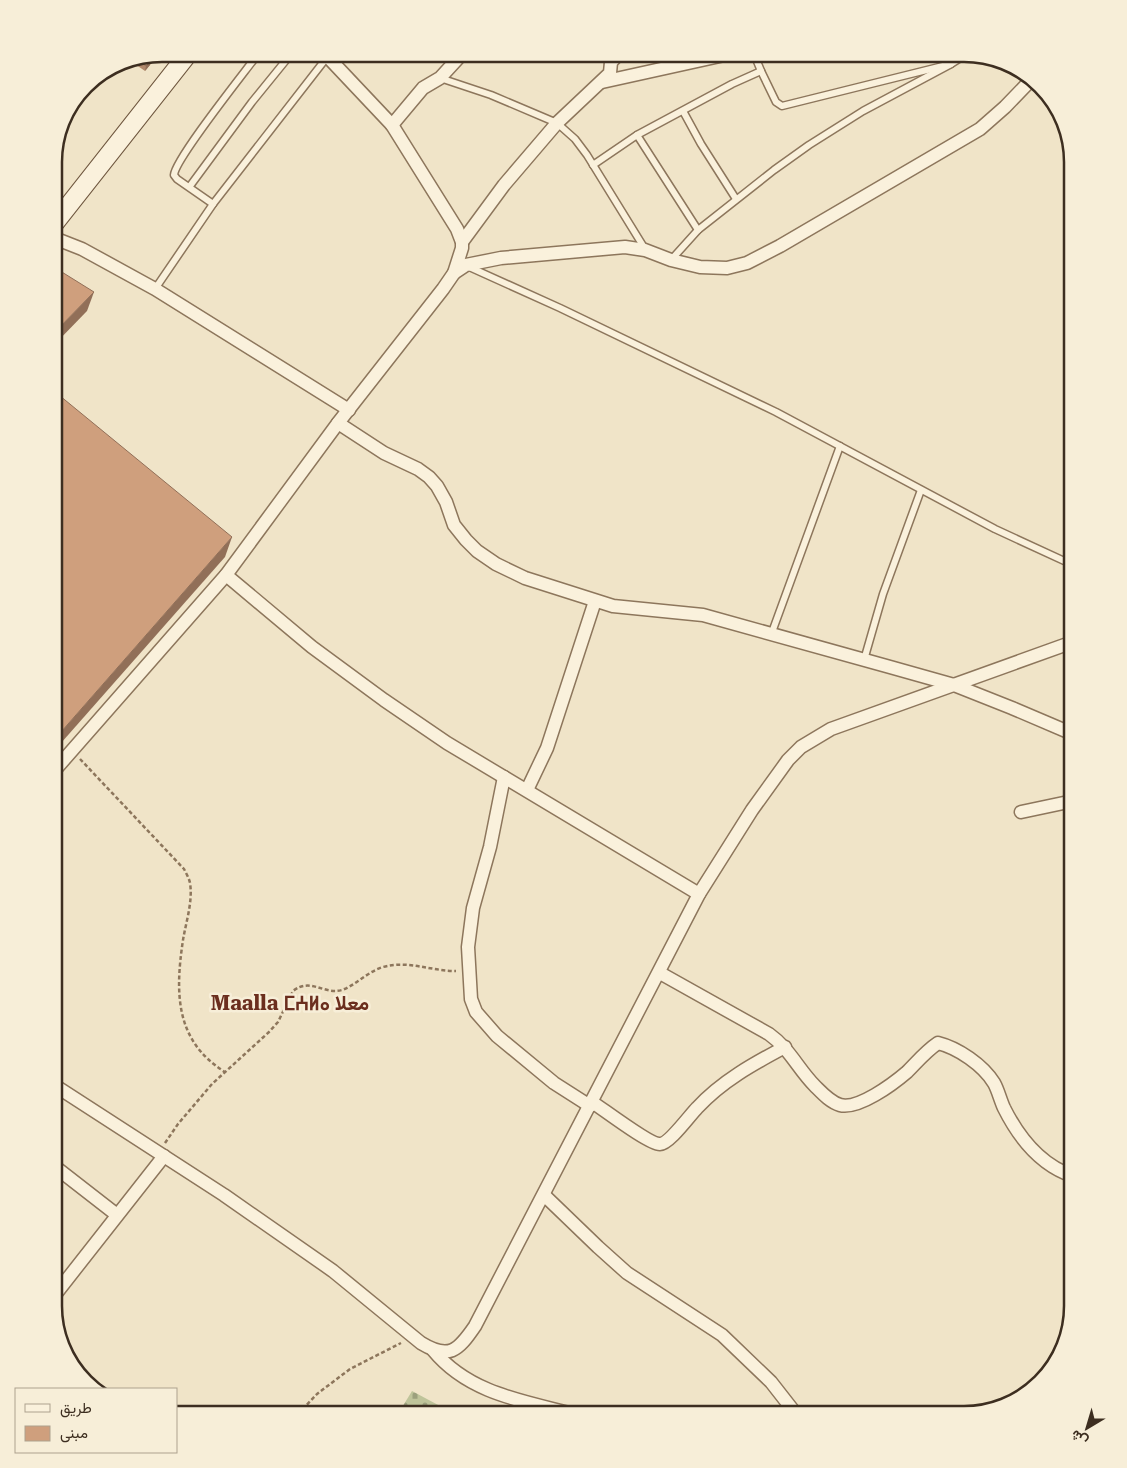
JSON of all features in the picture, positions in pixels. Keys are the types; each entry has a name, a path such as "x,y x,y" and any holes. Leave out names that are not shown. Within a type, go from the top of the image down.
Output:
{"street":[{"path":"63,213 181,63"},
{"path":"334,63 392,125 449,215 462,242 454,273"},
{"path":"392,125 423,88 440,78 454,63"},
{"path":"462,242 504,185 557,123 602,82 610,72 611,63"},
{"path":"602,82 680,63"},
{"path":"62,761 226,575 338,423 454,273 466,265 501,258 625,247 645,250 672,260 700,267 727,268 747,263 797,236 980,129 1027,84"},
{"path":"63,242 82,249 155,288 349,410"},
{"path":"338,423 429,477 437,486 446,502 454,525 477,551 496,564 525,578 613,606 703,615 954,685 1065,731"},
{"path":"226,575 312,647 448,743 699,894"},
{"path":"527,790 546,748 595,601"},
{"path":"62,1090 224,1195 333,1272 413,1337 433,1350 444,1353 454,1350 463,1344 475,1326 660,973 699,894 775,778 801,747 831,729 1065,645"},
{"path":"504,776 490,847 473,908 468,947 471,999 482,1022 554,1083 655,1144 660,1144 670,1138 706,1098 738,1073 785,1047"},
{"path":"1021,812 1065,804"},
{"path":"660,973 769,1034 785,1047 824,1095 838,1104 848,1106 866,1100 906,1072 930,1048 938,1043 946,1045 970,1059 986,1072 994,1083 1004,1108 1034,1153 1047,1164 1065,1173"},
{"path":"62,1286 162,1154"},
{"path":"62,1172 117,1215"},
{"path":"544,1195 627,1273 722,1335 771,1382 790,1406"},
{"path":"433,1350 442,1362 480,1388 508,1398 540,1406"}],"lane":[{"path":"213,204 190,186 177,179 174,175 174,170 251,63"},
{"path":"190,186 252,102 284,63"},
{"path":"155,288 213,204 320,63"},
{"path":"758,63 776,102 782,106 951,64"},
{"path":"672,260 698,230 736,199 809,145 864,111 951,64"},
{"path":"593,165 636,135 732,84 761,71"},
{"path":"440,78 491,94 557,123 575,139 645,250"},
{"path":"683,111 710,159 736,199"},
{"path":"636,135 698,230"},
{"path":"466,265 540,298 776,412 995,529 1065,561"},
{"path":"771,635 840,446"},
{"path":"864,660 883,594 921,490"}],"path":[{"path":"71,751 184,869 190,882 189,907 183,939 178,990 181,1012 188,1031 200,1052 210,1063 225,1072"},
{"path":"162,1154 178,1124 197,1100 269,1032 278,1022 293,992 298,988 312,985 332,991 342,990 363,976 382,968 403,964 450,971 468,971"},
{"path":"306,1406 317,1394 350,1369 413,1337"}],"green space":[{"path":"412,1391 440,1406 403,1406"}],"building":[{"path":"63,273 94,292 63,324"},
{"path":"63,398 232,537 63,730"}],"district":[{"name":"Maalla ⵎⵄⵍⴰ معلا","path":"290,1003"}]}
